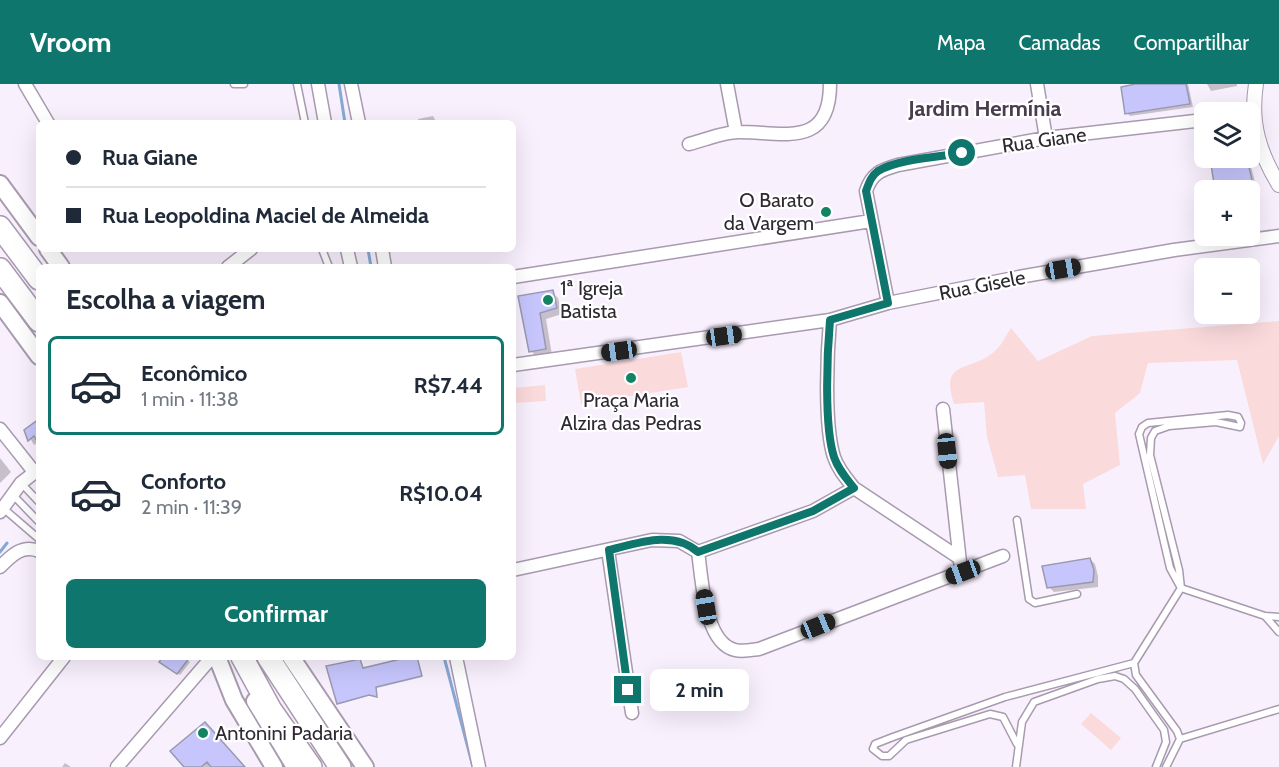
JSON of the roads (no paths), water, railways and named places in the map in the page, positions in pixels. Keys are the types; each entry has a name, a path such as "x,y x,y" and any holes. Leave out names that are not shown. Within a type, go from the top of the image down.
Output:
{"highway":[{"path":"0,227 36,275"},
{"path":"0,269 36,317"},
{"path":"244,660 271,710 311,767"},
{"path":"270,660 340,767"}],"main road":[{"path":"0,184 36,233"},
{"path":"0,303 36,352"},
{"path":"218,660 234,700 274,767"},
{"path":"235,660 257,706 295,767"},
{"path":"293,660 365,767"}],"street":[{"path":"25,84 46,120"},
{"path":"318,84 324,120"},
{"path":"351,84 358,120"},
{"path":"727,84 736,132"},
{"path":"689,144 736,132 789,136 806,132 814,127 826,113 830,84"},
{"path":"1037,84 1046,138"},
{"path":"1253,102 1256,84"},
{"name":"Rua Giane","path":"888,303 866,191 870,180 878,172 898,165 1046,138 1194,121"},
{"path":"1260,145 1279,185"},
{"path":"516,277 871,222"},
{"name":"Rua Gisele","path":"516,365 830,320 888,303 1151,254 1279,236"},
{"path":"232,264 247,252"},
{"path":"830,320 827,356 833,456 841,473 854,488 958,557"},
{"path":"943,409 958,557 963,572"},
{"path":"0,429 36,471"},
{"path":"1,510 21,483 36,474"},
{"path":"698,552 813,511 854,488"},
{"path":"516,569 652,540 680,541 698,552 710,621 724,645 733,650 744,651 759,649 1003,556"},
{"path":"0,567 10,556 36,546"},
{"path":"609,550 632,713"},
{"path":"0,738 62,660"},
{"path":"117,767 209,660"},
{"path":"457,660 479,767"}],"lane":[{"path":"234,84 244,84"},
{"path":"297,84 304,120"},
{"path":"1180,739 1177,731 1136,675 1134,663 1181,588 1179,570 1150,455 1151,438 1155,431 1169,426 1216,422 1240,427 1241,423 1238,417 1228,415 1148,423 1142,427 1139,434 1170,568 1181,588 1265,616 1279,617"},
{"path":"21,483 36,499"},
{"path":"12,495 36,519"},
{"path":"1,510 36,543"},
{"path":"1017,520 1020,553 1029,599 1032,602 1077,594"},
{"path":"1003,556 1020,553"},
{"path":"1265,616 1279,632"},
{"path":"1017,744 1003,717 990,714 906,740 889,756 882,756 873,749 875,744 892,737 1005,697 1134,663"},
{"path":"1016,767 1017,744 1022,722 1034,702 1098,679 1115,676 1124,679 1135,688 1164,730 1167,742 1156,767"},
{"path":"1166,767 1180,739 1279,709"}],"waterway":[{"path":"339,84 345,120"},
{"path":"368,252 370,264"},
{"path":"0,552 7,543"},
{"path":"445,660 473,767"}],"place":[{"name":"O Barato da Vargem","path":"826,212"},
{"name":"1ª Igreja Batista","path":"548,300"},
{"name":"Praça Maria Alzira das Pedras","path":"631,378"},
{"name":"Antonini Padaria","path":"203,733"}],"district":[{"name":"Jardim Hermínia","path":"985,108"}]}
